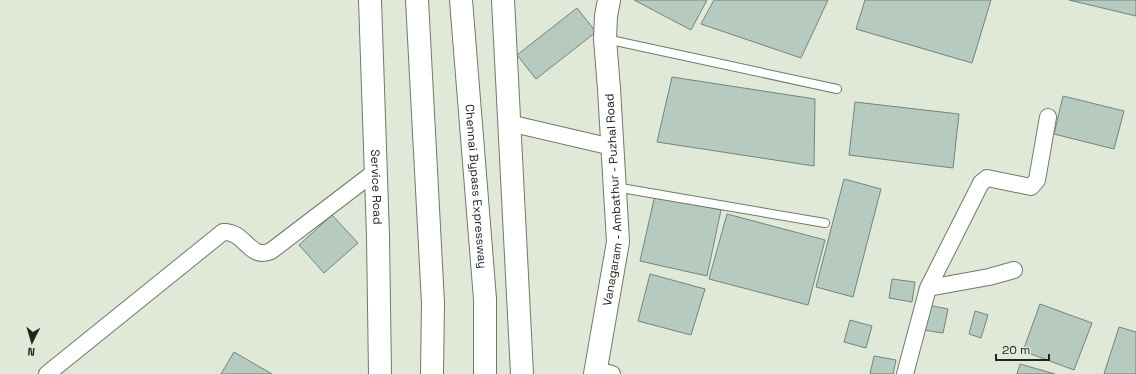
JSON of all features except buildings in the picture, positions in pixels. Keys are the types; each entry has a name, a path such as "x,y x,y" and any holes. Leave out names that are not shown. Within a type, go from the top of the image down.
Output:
{"main road":[{"name":"Service Road","path":"370,0 378,236 380,374"},
{"path":"417,0 433,303 432,374"},
{"name":"Chennai Bypass Expressway","path":"460,0 485,299 485,374"},
{"path":"503,0 522,374"},
{"name":"Vanagaram - Ambathur - Puzhal Road","path":"601,373 618,242 605,39 606,16 609,0"}],"street":[{"path":"905,374 928,288 981,183 987,178 1031,186 1037,180 1048,117"},
{"path":"509,123 612,147"},
{"path":"47,374 223,232 236,234 257,253 264,254 271,251 376,171"},
{"path":"928,288 989,277 1014,270"}],"lane":[{"path":"605,39 837,89"},
{"path":"614,187 825,223"}]}
